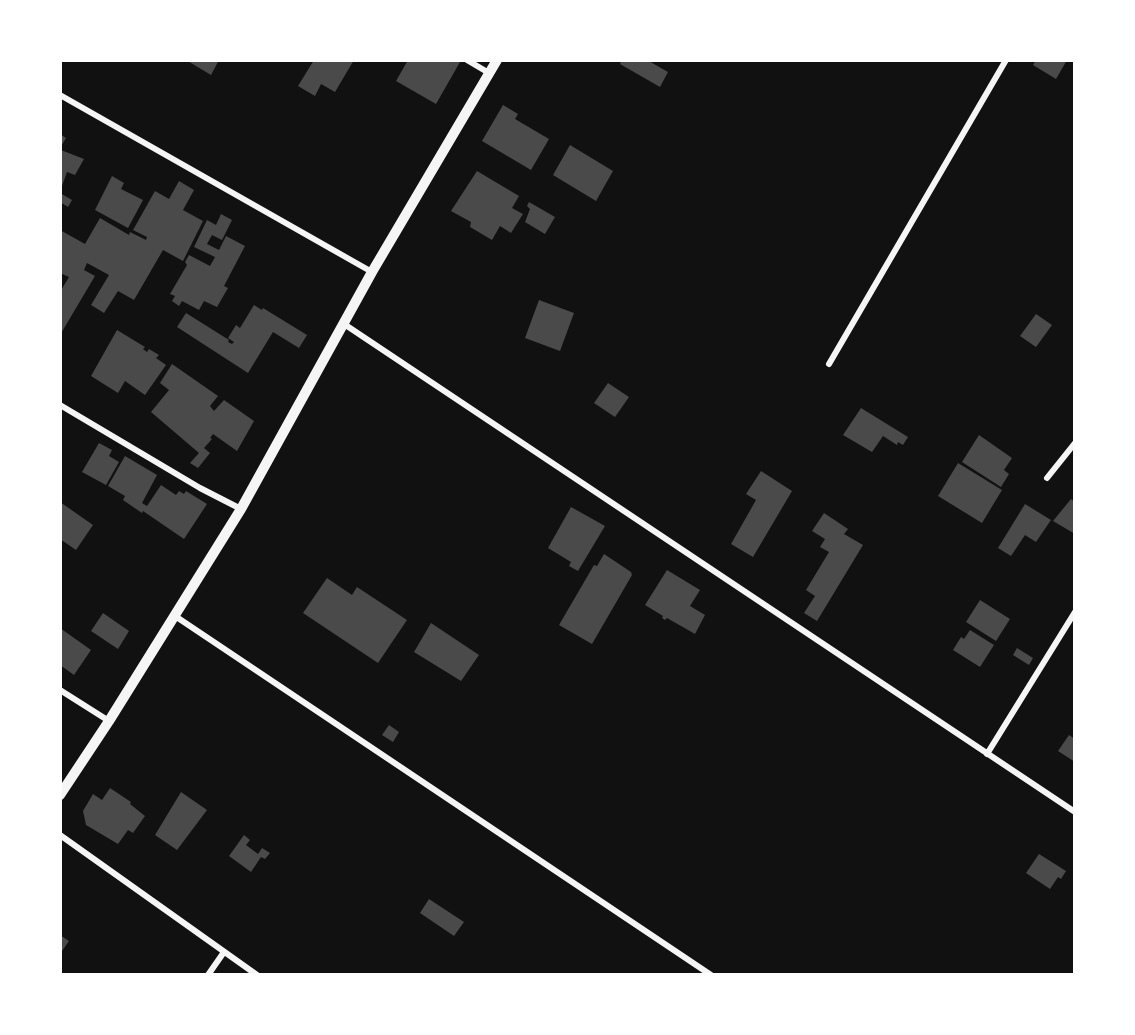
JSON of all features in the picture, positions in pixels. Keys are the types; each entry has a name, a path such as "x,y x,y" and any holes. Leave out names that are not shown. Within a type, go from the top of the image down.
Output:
{"street":[{"path":"467,60 489,73"},
{"path":"60,795 109,722 241,509 372,272 497,60"},
{"path":"830,364 1006,60"},
{"path":"60,96 372,272"},
{"path":"344,324 1075,812"},
{"path":"60,405 241,509"},
{"path":"1047,478 1075,443"},
{"path":"987,754 1075,612"},
{"path":"174,616 711,975"},
{"path":"60,690 109,722"},
{"path":"60,836 256,975"},
{"path":"208,975 224,952"}],"building":[{"path":"186,60 219,60 211,75"},
{"path":"314,60 354,60 335,92 321,84 315,96 298,86"},
{"path":"408,60 456,60 460,62 436,104 396,81"},
{"path":"622,60 647,60 668,72 660,87 620,64"},
{"path":"1036,60 1067,60 1056,79 1033,65"},
{"path":"503,105 518,114 515,119 549,139 531,170 482,141"},
{"path":"60,134 66,138 60,148"},
{"path":"570,145 613,171 596,201 553,175"},
{"path":"61,150 84,159 75,175 67,172 60,186"},
{"path":"477,171 519,196 512,208 523,214 511,233 500,226 492,240 470,227 471,222 451,211"},
{"path":"112,176 124,183 121,189 143,200 128,228 95,210"},
{"path":"179,181 194,190 183,210 203,221 183,261 163,250 134,300 118,291 104,313 91,305 109,275 87,263 84,270 95,276 60,335 60,292 69,277 60,273 60,230 85,244 100,218 129,235 130,232 146,240 147,237 133,230 155,191 169,199"},
{"path":"60,193 72,200 68,207 60,202"},
{"path":"529,202 555,217 545,234 525,222 530,209 527,206"},
{"path":"221,214 232,220 222,240 212,235 207,244 219,250 226,236 245,246 224,286 228,288 217,307 204,301 199,310 182,301 179,306 172,301 175,296 170,294 187,265 185,262 189,255 210,266 215,257 194,247 207,220 216,225"},
{"path":"539,300 574,313 560,351 525,338"},
{"path":"254,305 262,310 263,308 307,335 299,348 273,332 248,373 177,327 186,313 232,344 234,342 228,338 236,325 240,328"},
{"path":"1036,314 1052,325 1036,347 1020,336"},
{"path":"117,330 145,347 143,349 147,352 149,349 159,355 156,358 166,365 145,395 125,381 118,393 91,376"},
{"path":"172,364 218,396 210,406 214,411 224,400 254,421 237,451 213,434 210,438 212,439 204,448 210,453 198,468 190,463 199,453 151,412 169,390 160,383"},
{"path":"608,383 629,397 615,417 594,403"},
{"path":"861,408 908,437 903,445 898,442 897,445 883,436 872,452 843,435"},
{"path":"979,435 1012,458 1004,470 1009,474 1001,487 962,462"},
{"path":"99,443 112,450 109,456 119,462 106,485 82,472"},
{"path":"125,456 157,475 142,503 147,506 161,485 176,495 179,491 184,494 186,491 207,504 184,539 123,500 125,496 108,486"},
{"path":"958,463 1002,490 982,523 938,496"},
{"path":"761,471 792,491 753,557 731,544 756,500 746,494"},
{"path":"1071,499 1075,502 1075,534 1053,521"},
{"path":"60,502 93,525 76,550 60,539"},
{"path":"1025,504 1051,520 1036,542 1025,535 1011,556 998,548"},
{"path":"571,507 605,526 578,571 569,566 571,562 548,548"},
{"path":"824,513 848,529 844,534 863,545 817,621 804,613 815,596 806,590 829,552 820,547 825,539 812,531"},
{"path":"604,554 631,572 632,575 592,644 559,625 594,565 597,566"},
{"path":"667,570 700,590 690,606 705,615 695,634 667,618 665,620 663,616 645,605"},
{"path":"327,578 352,595 357,587 407,620 378,663 303,613"},
{"path":"980,600 1010,619 996,641 966,622"},
{"path":"103,613 129,631 118,649 91,631"},
{"path":"431,623 479,655 461,681 414,652"},
{"path":"60,628 91,650 74,675 60,665"},
{"path":"970,630 994,645 980,667 953,650 961,637 964,639"},
{"path":"1017,648 1033,658 1029,665 1013,655"},
{"path":"389,725 399,732 393,742 382,735"},
{"path":"1069,735 1075,739 1075,762 1058,751"},
{"path":"110,788 131,802 130,804 145,816 133,833 128,830 118,844 86,825 83,811 93,794 102,800"},
{"path":"181,792 207,810 177,850 155,835"},
{"path":"244,835 250,840 246,845 258,854 262,848 270,853 265,859 261,857 251,872 229,856"},
{"path":"1039,854 1066,871 1061,879 1058,877 1050,889 1026,873"},
{"path":"429,899 464,922 454,936 420,913"},
{"path":"60,935 69,941 60,954"}]}
